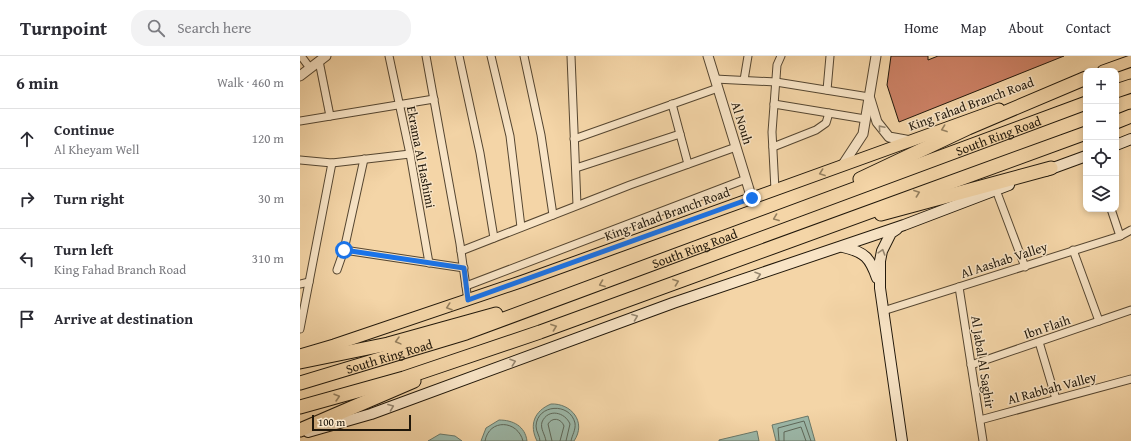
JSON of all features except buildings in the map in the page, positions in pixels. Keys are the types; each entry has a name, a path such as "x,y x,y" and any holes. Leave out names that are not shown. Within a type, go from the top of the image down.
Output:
{"highway":[{"path":"796,211 968,128 1083,78"},
{"path":"1119,90 1131,86"},
{"name":"South Ring Road","path":"300,383 466,333 1081,105"},
{"path":"1119,121 1131,116"},
{"name":"South Ring Road","path":"300,407 404,378 499,346 1083,134"},
{"path":"785,242 1051,168"},
{"path":"300,362 388,344 585,290"},
{"path":"300,430 499,346"}],"main road":[{"path":"1111,68 1131,61"},
{"name":"King Fahad Branch Road","path":"300,355 468,300 1083,78"},
{"path":"1119,143 1131,139"},
{"path":"300,434 371,414 673,303 843,247 904,225 1083,157"},
{"path":"902,441 880,288 880,261 882,251 891,233 904,225"},
{"path":"843,247 863,254 871,261 880,288"}],"street":[{"path":"301,56 310,68"},
{"name":"Ekrama Al Hashimi","path":"389,56 410,154 429,263"},
{"path":"426,56 464,268 468,300"},
{"path":"459,56 480,152 494,238"},
{"path":"491,56 510,136 521,227"},
{"path":"524,56 541,134 553,215"},
{"path":"571,56 578,205"},
{"name":"Al Nouh","path":"708,56 752,198"},
{"path":"711,67 714,56"},
{"path":"744,80 748,56"},
{"path":"775,190 773,148 774,104 777,65 781,56"},
{"path":"827,90 830,56"},
{"path":"842,166 863,134 876,56"},
{"path":"300,76 321,58"},
{"path":"321,58 330,116"},
{"path":"574,139 672,104 716,83 744,80 776,82 869,97"},
{"path":"869,97 877,122 889,137 910,141"},
{"path":"300,121 434,99"},
{"path":"672,104 688,164"},
{"path":"774,104 865,119"},
{"path":"773,148 816,130 826,123 829,113"},
{"path":"576,168 680,134"},
{"path":"461,251 578,205 736,147"},
{"path":"300,160 332,163 410,154"},
{"path":"337,270 344,250 364,159"},
{"path":"300,329 332,163"},
{"path":"466,286 746,179"},
{"path":"996,190 1025,267"},
{"path":"1112,212 1120,236"},
{"name":"Al Aashab Valley","path":"883,311 1120,236 1131,230"},
{"path":"344,250 464,268"},
{"path":"1073,250 1099,322"},
{"path":"300,284 309,282"},
{"name":"Al Jabal Al Saghir","path":"959,287 983,441"},
{"name":"Ibn Flaih","path":"971,365 1131,310"},
{"path":"1039,342 1056,399"},
{"name":"Al Rabbah Valley","path":"980,420 1131,379"}],"water":[{"path":"551,404 565,407 575,415 579,427 578,434 574,441 537,441 533,424 541,410"},
{"path":"808,416 815,441 776,441 772,425"},
{"path":"499,420 509,421 518,425 524,431 527,441 481,441 486,428"},
{"path":"757,431 759,441 719,441 719,440"},
{"path":"440,434 455,436 462,441 428,441"}],"route":[{"path":"344,250 464,268 468,300 752,198"}]}
